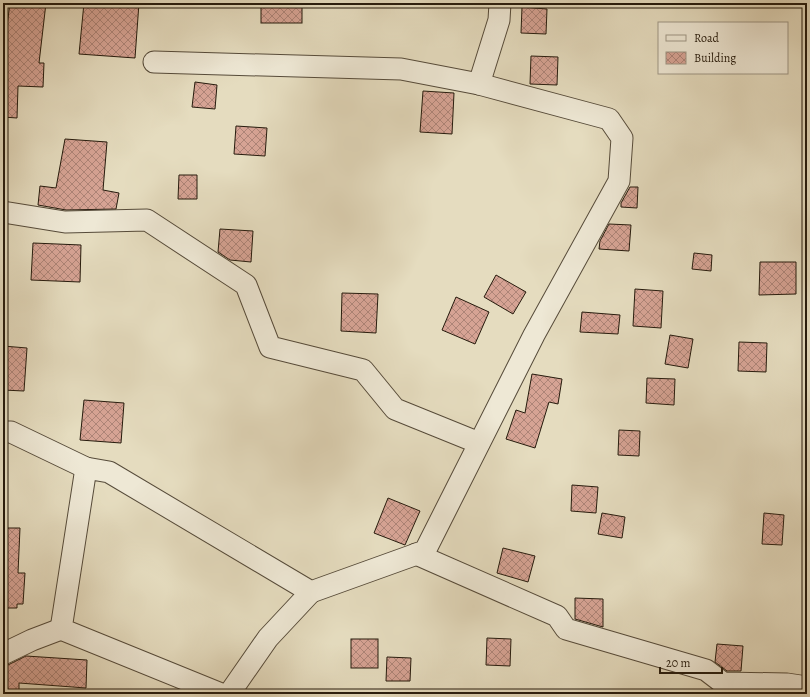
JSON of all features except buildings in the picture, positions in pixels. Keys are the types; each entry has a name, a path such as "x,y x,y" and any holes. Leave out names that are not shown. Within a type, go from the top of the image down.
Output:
{"street":[{"path":"479,84 499,20 500,3"},
{"path":"154,62 401,68 479,84 609,119 622,138 619,181 534,335 425,551 311,592 268,638 229,694"},
{"path":"3,212 65,222 147,220 246,285 270,347 363,370 395,409 479,443"},
{"path":"3,432 11,432 86,468 110,472 311,592"},
{"path":"61,629 86,468"},
{"path":"416,554 557,616 566,629 706,670 723,683 787,684 807,687"},
{"path":"3,654 32,640 61,629 221,694"}]}
